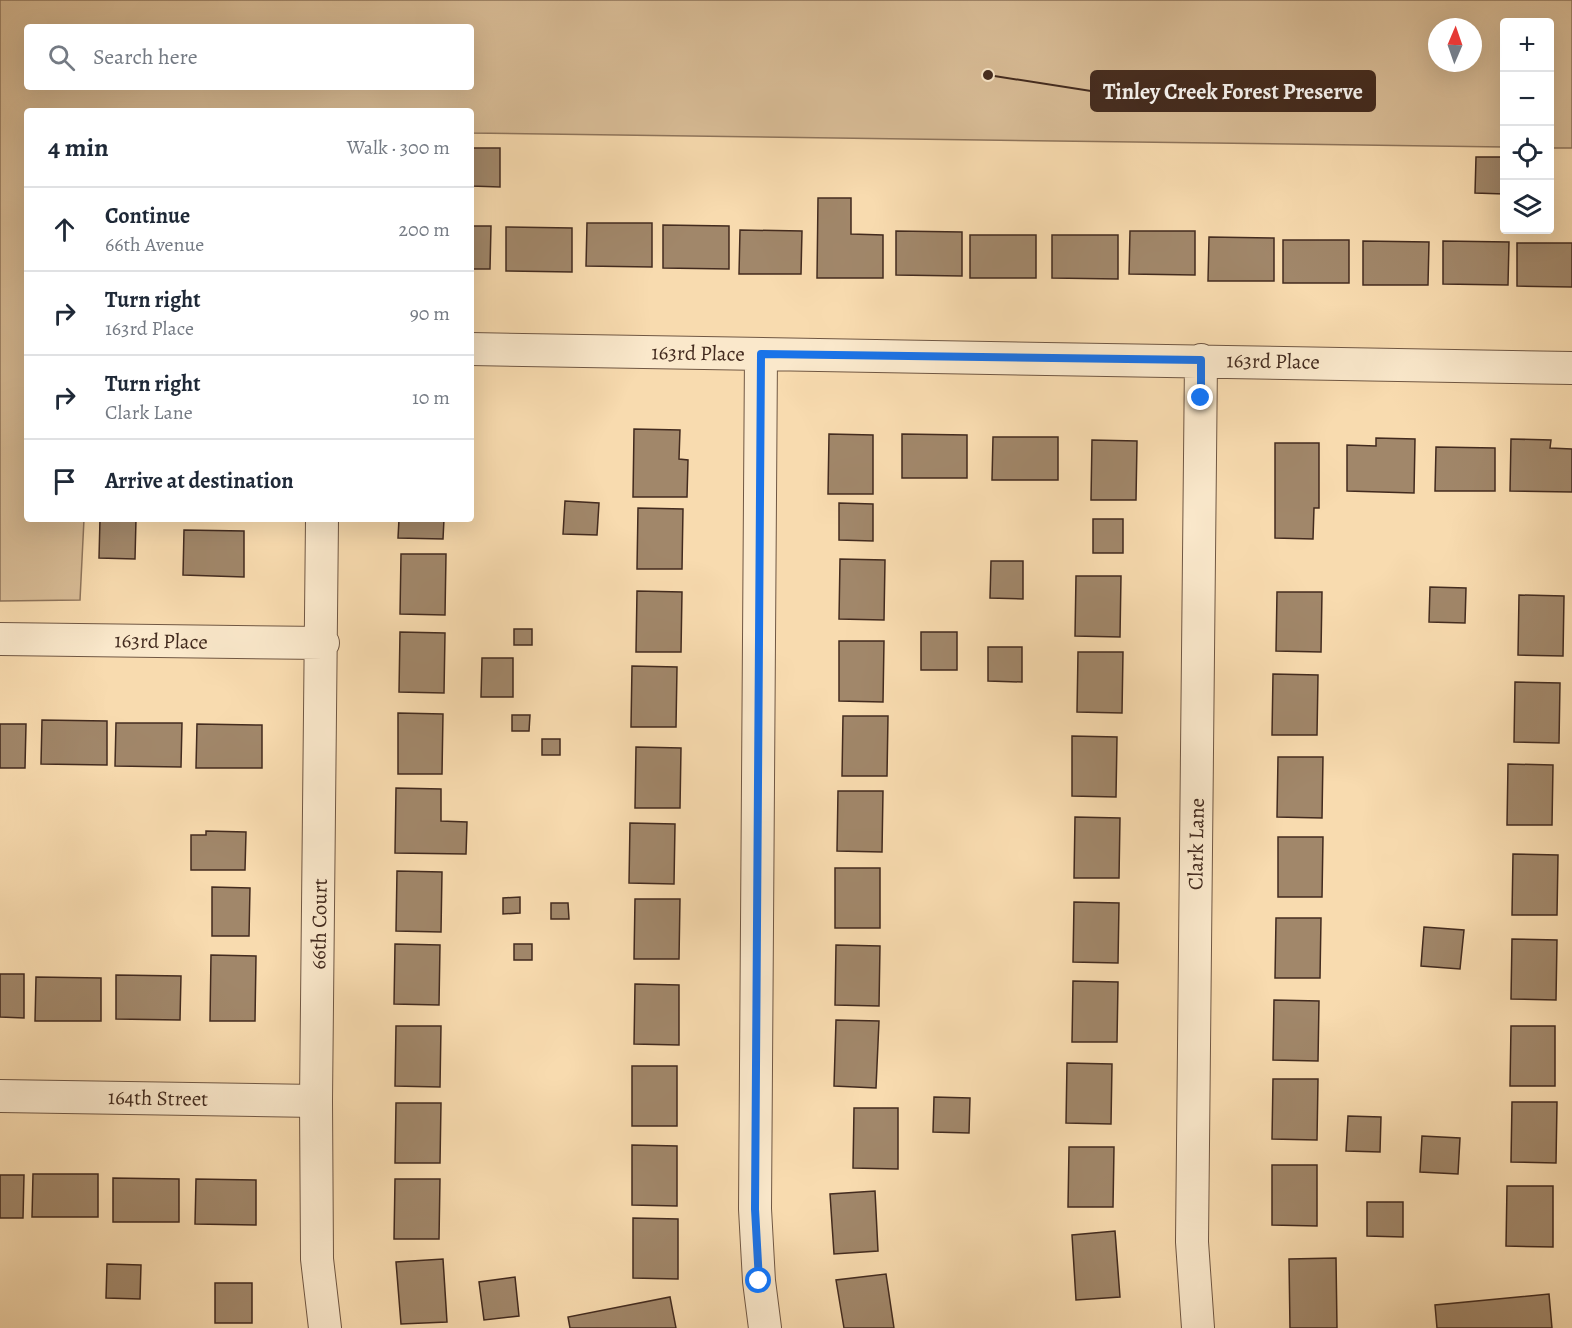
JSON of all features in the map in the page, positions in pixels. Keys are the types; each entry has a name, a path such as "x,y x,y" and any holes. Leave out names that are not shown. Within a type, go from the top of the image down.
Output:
{"street":[{"name":"163rd Place","path":"474,349 1572,368"},
{"path":"761,354 755,1209 759,1281 765,1328"},
{"name":"Clark Lane","path":"1198,1328 1192,1242 1201,360"},
{"name":"66th Court","path":"322,522 316,1101 317,1259 325,1328"},
{"name":"163rd Place","path":"0,639 322,643"},
{"name":"164th Street","path":"0,1096 316,1101"}],"shaded area":[{"path":"0,0 1572,0 1572,148 1554,148 1554,18 1500,18 1500,147 474,133 474,108 24,108 24,522 84,522 80,600 0,601"}],"building":[{"path":"474,148 500,148 500,187 474,186"},
{"path":"1476,157 1500,157 1500,194 1475,193"},
{"path":"818,198 851,198 851,234 883,235 883,278 817,278"},
{"path":"587,223 652,223 652,267 586,266"},
{"path":"663,225 729,226 729,269 663,268"},
{"path":"474,226 491,226 490,269 474,269"},
{"path":"506,227 572,228 572,272 506,271"},
{"path":"740,230 802,231 801,274 739,274"},
{"path":"896,231 962,232 962,276 896,275"},
{"path":"1130,231 1195,231 1195,275 1129,274"},
{"path":"970,235 1036,235 1036,278 970,278"},
{"path":"1052,235 1118,235 1118,279 1052,278"},
{"path":"1209,237 1274,238 1274,281 1208,281"},
{"path":"1283,240 1349,240 1349,283 1283,283"},
{"path":"1363,241 1429,242 1428,285 1363,285"},
{"path":"1443,241 1509,242 1508,285 1443,284"},
{"path":"1517,243 1572,243 1572,287 1517,286"},
{"path":"634,429 680,430 679,459 688,460 687,497 633,497"},
{"path":"829,434 873,435 873,494 828,494"},
{"path":"902,434 967,435 967,478 902,478"},
{"path":"993,437 1058,437 1058,480 992,480"},
{"path":"1376,438 1415,439 1414,493 1347,491 1347,445 1376,446"},
{"path":"1511,439 1551,440 1550,448 1572,449 1572,492 1510,491"},
{"path":"1092,440 1137,441 1136,500 1091,500"},
{"path":"1275,443 1319,443 1319,508 1314,508 1313,539 1275,538"},
{"path":"1436,447 1495,448 1495,491 1435,491"},
{"path":"565,501 599,503 597,535 563,534"},
{"path":"839,503 873,504 873,541 839,540"},
{"path":"638,508 683,509 682,569 637,569"},
{"path":"1093,519 1123,519 1123,553 1093,553"},
{"path":"100,522 136,522 135,559 99,558"},
{"path":"399,522 444,522 443,539 398,538"},
{"path":"184,530 244,531 244,577 183,575"},
{"path":"401,554 446,554 445,615 400,614"},
{"path":"840,559 885,560 884,620 839,619"},
{"path":"991,561 1023,561 1023,599 990,598"},
{"path":"1076,576 1121,576 1120,637 1075,636"},
{"path":"1430,587 1466,588 1465,623 1429,622"},
{"path":"637,591 682,592 681,652 636,652"},
{"path":"1277,592 1322,592 1321,652 1276,651"},
{"path":"1519,595 1564,596 1563,656 1518,655"},
{"path":"514,629 532,629 532,645 514,645"},
{"path":"400,632 445,633 444,693 399,692"},
{"path":"921,632 957,632 957,670 921,670"},
{"path":"839,641 884,641 883,702 839,701"},
{"path":"988,647 1022,647 1022,682 988,681"},
{"path":"1078,652 1123,652 1122,713 1077,712"},
{"path":"482,658 513,658 513,697 481,697"},
{"path":"632,666 677,667 676,727 631,727"},
{"path":"1273,674 1318,675 1317,735 1272,735"},
{"path":"1515,682 1560,683 1559,743 1514,742"},
{"path":"398,713 443,714 442,774 398,774"},
{"path":"512,715 530,715 529,731 512,731"},
{"path":"843,716 888,716 887,776 842,776"},
{"path":"42,720 107,721 107,765 41,764"},
{"path":"116,723 182,723 181,767 115,766"},
{"path":"0,724 26,724 25,768 0,768"},
{"path":"197,724 262,725 262,768 196,768"},
{"path":"1072,736 1117,737 1116,797 1072,796"},
{"path":"542,739 560,739 560,755 542,755"},
{"path":"636,747 681,748 680,808 635,808"},
{"path":"1278,757 1323,757 1322,818 1277,817"},
{"path":"1508,764 1553,765 1552,825 1507,825"},
{"path":"396,788 441,789 441,821 467,822 466,854 395,853"},
{"path":"838,791 883,791 882,852 837,851"},
{"path":"1075,817 1120,818 1119,878 1074,878"},
{"path":"630,823 675,824 674,884 629,883"},
{"path":"206,831 246,832 245,870 191,870 191,835 206,835"},
{"path":"1278,837 1323,837 1322,897 1278,897"},
{"path":"1513,854 1558,855 1557,915 1512,915"},
{"path":"835,868 880,868 880,928 835,928"},
{"path":"397,871 442,872 441,932 396,931"},
{"path":"212,887 250,888 249,936 212,936"},
{"path":"520,897 520,913 503,914 503,898"},
{"path":"635,899 680,899 679,959 634,959"},
{"path":"1074,902 1119,903 1118,963 1073,962"},
{"path":"551,903 568,903 569,919 551,919"},
{"path":"1276,918 1321,918 1320,978 1275,978"},
{"path":"1424,927 1464,930 1460,969 1421,966"},
{"path":"1512,939 1557,940 1556,1000 1511,999"},
{"path":"395,944 440,945 439,1005 394,1004"},
{"path":"514,944 532,944 532,960 514,960"},
{"path":"836,945 880,946 879,1006 835,1005"},
{"path":"211,955 256,956 255,1021 210,1021"},
{"path":"0,974 24,974 24,1018 0,1017"},
{"path":"116,975 181,976 180,1020 116,1019"},
{"path":"36,977 101,978 101,1021 35,1021"},
{"path":"1073,981 1118,982 1117,1042 1072,1042"},
{"path":"635,984 679,985 679,1045 634,1044"},
{"path":"1274,1000 1319,1001 1318,1061 1273,1060"},
{"path":"836,1020 879,1021 876,1088 834,1086"},
{"path":"396,1026 441,1026 440,1087 395,1086"},
{"path":"1511,1026 1555,1026 1555,1086 1510,1086"},
{"path":"1067,1063 1112,1064 1111,1124 1066,1123"},
{"path":"632,1066 677,1066 677,1126 632,1126"},
{"path":"1273,1079 1318,1079 1317,1140 1272,1139"},
{"path":"934,1097 970,1098 969,1133 933,1132"},
{"path":"1512,1102 1557,1102 1556,1163 1511,1162"},
{"path":"396,1103 441,1103 440,1163 395,1163"},
{"path":"854,1108 898,1108 898,1169 853,1168"},
{"path":"1348,1116 1381,1117 1380,1152 1346,1151"},
{"path":"1422,1136 1460,1138 1458,1174 1420,1172"},
{"path":"632,1145 677,1146 677,1206 632,1205"},
{"path":"1069,1147 1114,1147 1113,1207 1068,1207"},
{"path":"1272,1165 1317,1165 1317,1226 1272,1225"},
{"path":"33,1174 98,1174 98,1217 32,1217"},
{"path":"0,1175 24,1175 23,1218 0,1218"},
{"path":"113,1178 179,1179 179,1222 113,1222"},
{"path":"196,1179 256,1180 256,1225 195,1224"},
{"path":"395,1179 440,1179 439,1239 394,1239"},
{"path":"1507,1186 1553,1186 1553,1247 1506,1246"},
{"path":"875,1191 878,1251 834,1254 830,1194"},
{"path":"1367,1202 1403,1202 1403,1237 1367,1236"},
{"path":"633,1218 678,1219 678,1279 633,1278"},
{"path":"1115,1231 1120,1297 1076,1300 1072,1235"},
{"path":"1336,1258 1337,1328 1290,1328 1289,1259"},
{"path":"443,1259 447,1322 401,1324 396,1262"},
{"path":"107,1264 141,1265 140,1299 106,1298"},
{"path":"886,1274 894,1328 844,1328 836,1280"},
{"path":"515,1277 519,1316 484,1320 479,1282"},
{"path":"215,1283 252,1283 252,1323 215,1323"},
{"path":"1549,1294 1552,1328 1437,1328 1435,1305"},
{"path":"670,1297 676,1328 570,1328 568,1317"}],"place":[{"name":"Tinley Creek Forest Preserve","path":"988,75"}],"route":[{"path":"759,1281 755,1209 761,354 1201,360 1201,398"}]}
